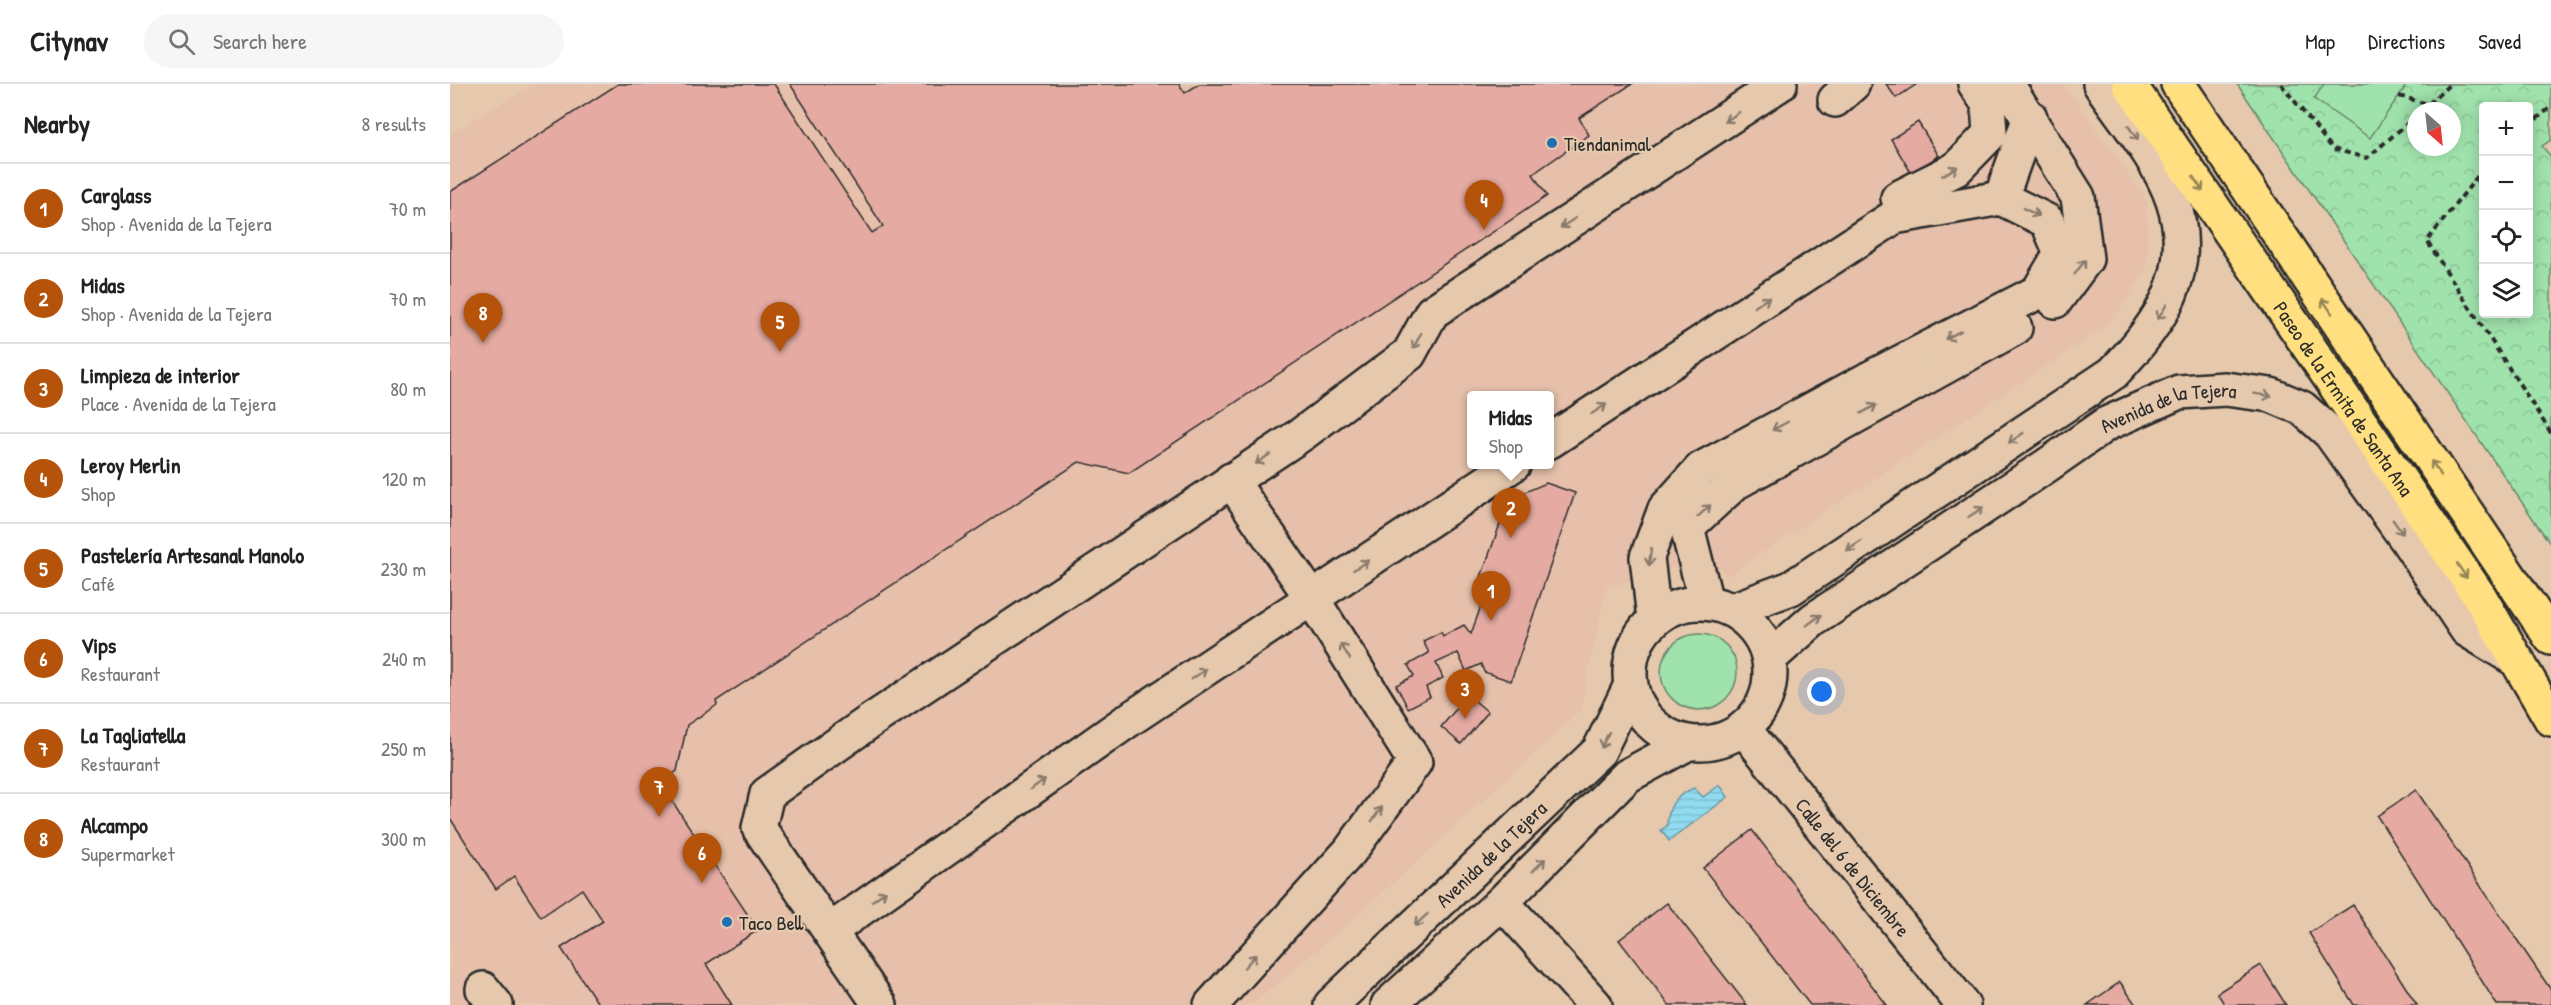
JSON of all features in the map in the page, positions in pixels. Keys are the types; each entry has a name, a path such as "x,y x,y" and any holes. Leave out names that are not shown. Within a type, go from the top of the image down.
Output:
{"main road":[{"name":"Paseo de la Ermita de Santa Ana","path":"2129,84 2480,597 2551,719"},
{"name":"Paseo de la Ermita de Santa Ana","path":"2178,84 2551,638"}],"street":[{"path":"880,1005 831,930 759,828 767,794 824,752 1302,434 1409,354 1432,312 1780,84"},
{"path":"1898,198 1956,169 1990,134 1988,103 1975,84"},
{"path":"1719,606 1687,527 1735,483 2048,309 2086,259 2078,197 2030,117 2007,84"},
{"name":"Avenida de la Tejera","path":"1719,606 1791,588 2113,373 2142,342 2168,303 2178,273 2180,239 2173,201 2160,173 2100,84"},
{"path":"2001,198 2030,117"},
{"path":"1554,438 1894,217 2001,198 2048,220 2061,253 2038,292 1876,375 1701,469 1665,508 1647,557 1654,619"},
{"name":"Avenida de la Tejera","path":"1770,658 1813,620 2036,473 2106,424 2179,392 2224,389 2271,395 2302,408 2330,433 2407,540 2467,630 2518,661"},
{"path":"831,930 1130,719 1311,597 1508,469"},
{"path":"1211,1005 1350,851 1415,762 1311,597 1231,480"},
{"path":"1687,604 1719,606 1749,622 1762,639 1770,658 1771,678 1767,697 1758,714 1744,729 1727,739 1708,744 1688,743 1668,736 1650,724 1638,707 1630,687 1629,669 1633,650 1641,633 1654,619 1670,609 1687,604"},
{"name":"Avenida de la Tejera","path":"1331,1005 1599,751 1630,687"},
{"name":"Calle del 6 de Diciembre","path":"1744,729 1963,1005"},
{"name":"Avenida de la Tejera","path":"1388,1005 1502,902 1627,776 1688,743"},
{"path":"1502,902 1595,1005"}],"path":[{"path":"2282,84 2333,149 2367,158 2407,124"},
{"path":"2432,102 2450,84"},
{"path":"2399,96 2419,102"},
{"path":"2533,123 2551,107"},
{"path":"2479,174 2427,241 2551,433"}],"shaded area":[{"path":"534,84 2064,84 2147,200 2148,264 2129,299 2105,327 1727,576 1708,558 1606,588 1580,711 1364,910 1252,1005 450,1005 450,134"}],"green space":[{"path":"2237,84 2551,84 2551,140 2542,146 2551,157 2551,545"},
{"path":"2324,84 2407,84 2370,138 2314,99"},
{"path":"1699,634 1713,637 1726,645 1734,658 1737,672 1734,686 1726,699 1713,707 1699,710 1685,707 1672,699 1664,686 1661,672 1664,658 1672,645 1685,637"}],"water":[{"path":"1720,785 1728,797 1669,841 1661,830 1667,826 1669,812 1677,798 1694,788 1703,797"}],"building":[{"path":"618,84 774,84 872,233 883,226 790,84 1179,84 1185,93 1199,84 1632,84 1579,118 1589,135 1533,174 1547,196 1129,473 1079,462 716,701 717,705 687,725 677,771 660,783 758,930 706,964 732,1005 599,1005 561,948 603,921 582,889 541,917 514,876 496,889 450,818 450,192"},
{"path":"1886,84 1917,84 1896,98"},
{"path":"1918,122 1939,156 1911,173 1891,139"},
{"path":"1546,483 1575,493 1511,681 1484,672 1481,664 1466,671 1458,653 1436,663 1443,678 1426,687 1430,697 1408,708 1396,685 1414,676 1408,665 1429,653 1423,641 1441,632 1443,636 1464,625 1471,634 1490,581 1481,577 1509,499"},
{"path":"1468,695 1488,712 1461,744 1441,727"},
{"path":"2416,790 2551,990 2551,1005 2497,1005 2377,816"},
{"path":"1752,830 1887,1005 1810,1005 1703,868"},
{"path":"1667,903 1747,1005 1669,1005 1619,940"},
{"path":"2353,905 2417,1005 2354,1005 2309,933"},
{"path":"2261,965 2286,1005 2225,1005 2217,993"},
{"path":"2120,982 2136,1005 2087,1005"}],"place":[{"name":"Tiendanimal","path":"1552,143"},
{"name":"Leroy Merlin","path":"1484,230"},
{"name":"Alcampo","path":"483,343"},
{"name":"Pastelería Artesanal Manolo","path":"780,352"},
{"name":"Midas","path":"1511,538"},
{"name":"Carglass","path":"1491,621"},
{"name":"Limpieza de interior","path":"1465,719"},
{"name":"La Tagliatella","path":"659,817"},
{"name":"Vips","path":"702,883"},
{"name":"Taco Bell","path":"727,922"}]}
